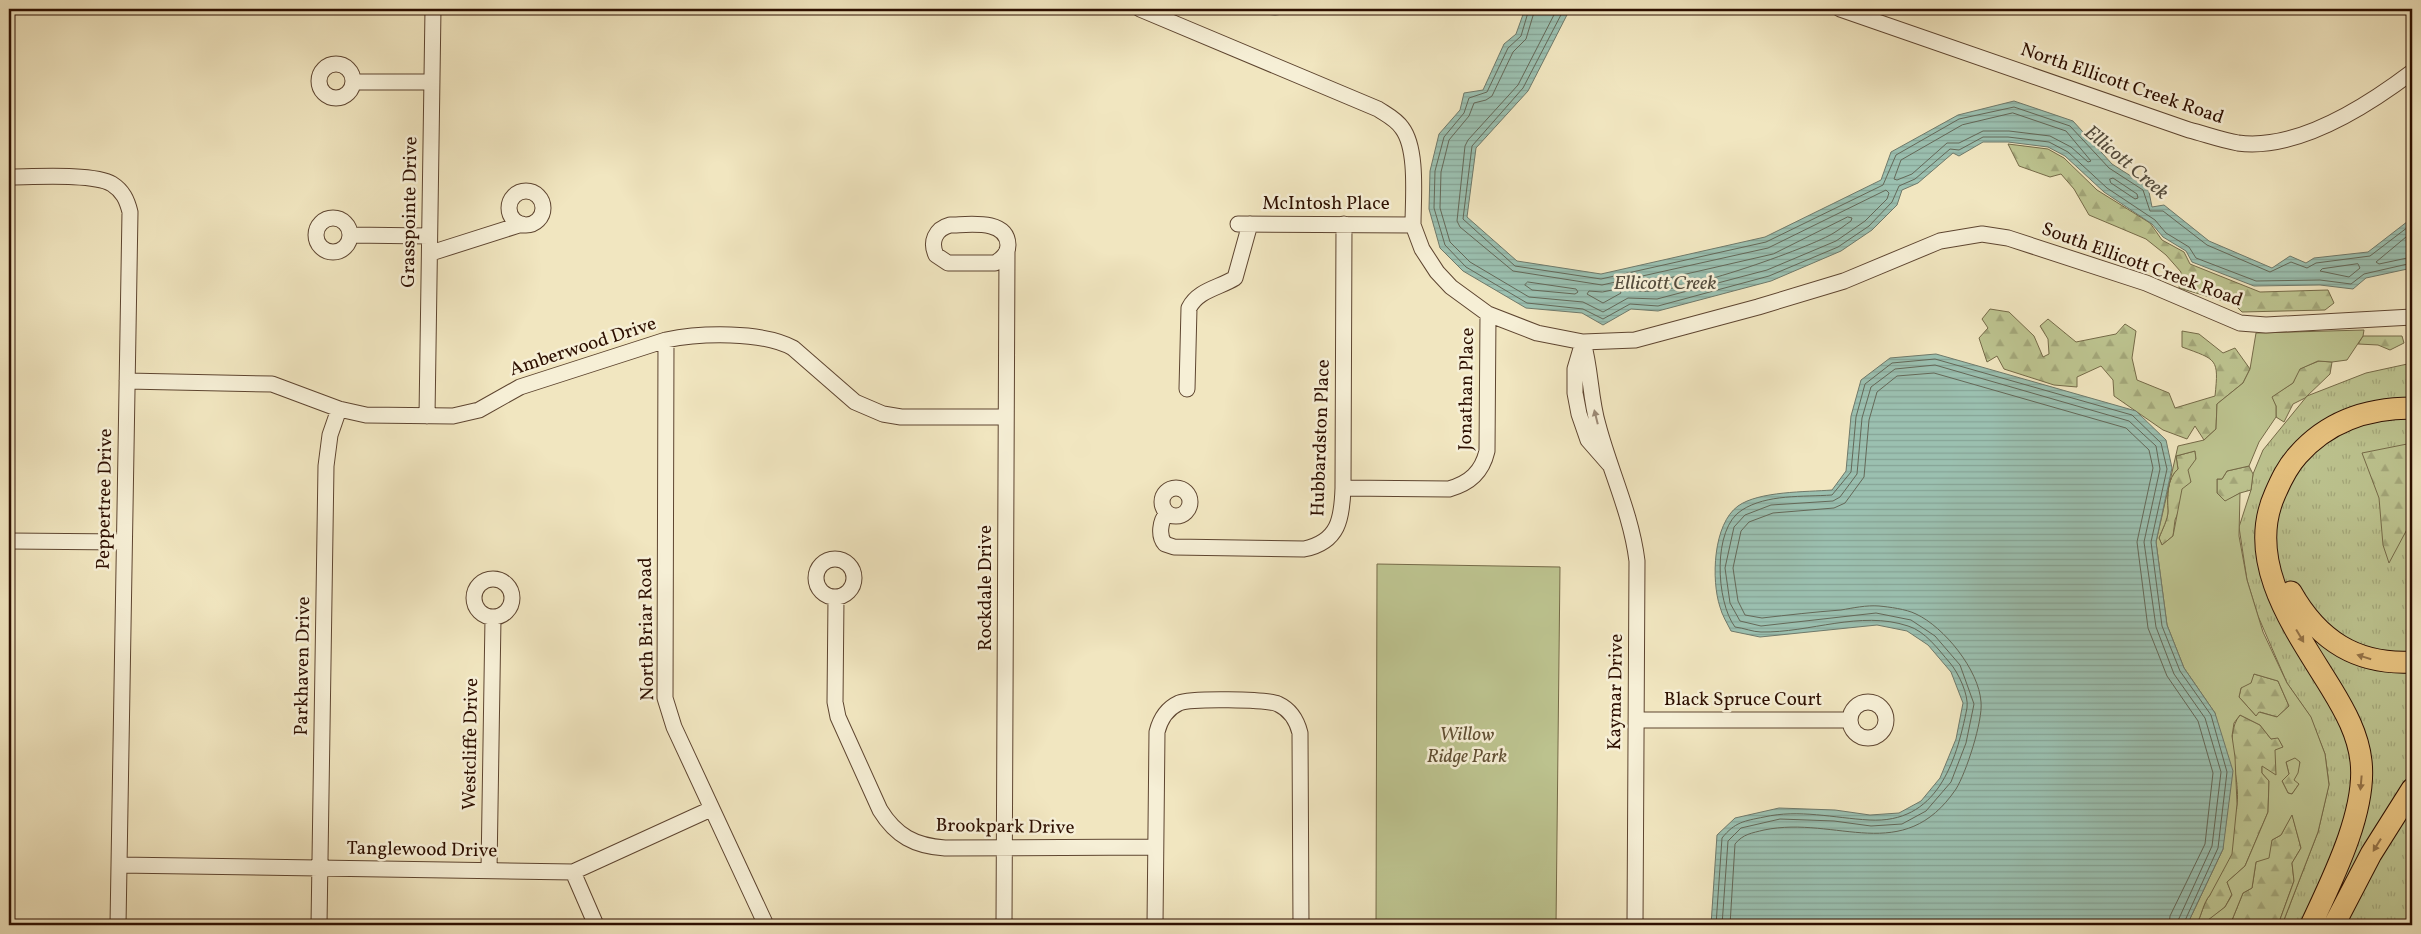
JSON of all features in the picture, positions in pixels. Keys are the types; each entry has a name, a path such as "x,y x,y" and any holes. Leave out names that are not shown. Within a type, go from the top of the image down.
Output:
{"highway":[{"path":"2311,925 2356,816 2362,784 2361,759 2354,731 2279,597 2268,563 2267,520 2271,503 2284,474 2293,461 2316,437 2356,415 2372,410 2412,408"},
{"path":"2412,421 2369,425 2339,437 2322,450 2306,467 2290,493 2281,520 2280,538 2281,561 2291,592 2312,625 2335,643 2357,655 2380,662 2412,662"},
{"path":"2334,925 2371,854 2412,789"}],"street":[{"name":"Grasspointe Drive","path":"426,416 431,253 429,236 433,9"},
{"name":"South Ellicott Creek Road","path":"1140,9 1378,109 1394,119 1404,130 1410,143 1413,225 1422,249 1436,272 1488,314 1537,333 1583,342 1635,340 1758,307 1844,281 1940,242 1982,234 2008,238 2146,283 2240,323 2266,325 2412,317"},
{"name":"North Ellicott Creek Road","path":"1840,9 2189,130 2238,143 2269,141 2301,134 2338,121 2376,99 2412,72"},
{"path":"353,82 432,82"},
{"name":"Peppertree Drive","path":"9,177 103,180 119,189 126,197 130,212 118,925"},
{"path":"431,253 522,224"},
{"name":"McIntosh Place","path":"1187,388 1189,308 1193,299 1200,294 1235,278 1244,224 1413,225"},
{"name":"Hubbardston Place","path":"1167,513 1162,518 1161,538 1168,546 1304,548 1324,541 1339,525 1343,488 1344,224"},
{"name":"Rockdale Drive","path":"1004,925 1008,244 1004,233 994,226 944,226 939,230 933,242 936,255 948,263 994,263 1000,260 1007,250"},
{"path":"350,235 429,236"},
{"name":"Jonathan Place","path":"1343,488 1450,489 1461,486 1477,474 1484,464 1487,451 1488,314"},
{"name":"Amberwood Drive","path":"127,381 272,384 339,409 366,415 426,416 467,414 520,387 666,340 685,336 766,338 782,342 793,348 855,402 883,414 902,417 1006,417"},
{"name":"North Briar Road","path":"666,340 665,698 674,727 766,925"},
{"name":"Kaymar Drive","path":"1583,342 1590,368 1592,402 1609,464 1628,513 1637,561 1635,925"},
{"name":"Parkhaven Drive","path":"319,925 326,466 330,435 339,409"},
{"path":"9,541 124,542"},
{"name":"Brookpark Drive","path":"836,598 835,702 838,717 888,822 906,839 931,847 1155,847"},
{"name":"Westcliffe Drive","path":"489,870 493,618"},
{"path":"1155,925 1156,732 1164,715 1171,708 1188,701 1265,701 1278,704 1293,715 1300,734 1301,925"},
{"name":"Black Spruce Court","path":"1636,720 1850,720"},
{"name":"Tanglewood Drive","path":"119,865 573,872 712,809"},
{"path":"573,872 596,925"}],"green space":[{"path":"2008,144 2048,149 2064,158 2097,190 2150,223 2162,240 2184,252 2190,264 2260,292 2328,290 2334,303 2325,310 2242,312 2234,304 2179,288 2181,272 2166,255 2146,239 2089,215 2074,189 2061,174 2050,177 2019,166"},
{"path":"1990,309 2009,312 2034,336 2043,357 2049,354 2048,339 2040,326 2048,319 2076,342 2116,334 2125,324 2136,331 2132,358 2137,380 2169,393 2175,408 2215,396 2216,367 2209,358 2182,347 2182,331 2199,334 2223,353 2235,348 2250,369 2243,383 2217,404 2216,429 2204,440 2195,426 2187,439 2163,430 2114,396 2113,380 2101,366 2077,377 2077,387 2054,385 2004,369 1997,356 1987,362 1979,338 1988,328 1982,319"},
{"path":"2364,330 2363,336 2347,360 2318,361 2300,369 2293,383 2272,397 2276,406 2276,417 2259,442 2249,466 2227,471 2222,479 2217,479 2217,493 2225,501 2240,493 2239,536 2247,580 2263,632 2287,683 2311,717 2325,754 2329,785 2318,832 2282,925 2278,925 2294,881 2292,863 2301,848 2292,815 2281,835 2272,840 2269,858 2256,862 2252,888 2243,893 2230,925 2206,925 2208,920 2225,907 2232,895 2227,882 2245,866 2268,812 2269,781 2262,773 2262,766 2276,775 2275,750 2283,747 2278,738 2271,739 2260,725 2240,715 2234,723 2232,736 2237,804 2232,854 2196,925 2187,925 2223,849 2215,713 2184,668 2167,625 2156,542 2178,446 2204,440 2216,429 2217,404 2243,383 2250,369 2256,333","holes":["2195,451 2196,459 2188,470 2191,482 2182,489 2173,536 2162,545 2159,538 2168,514 2170,483 2178,469 2176,456","2254,674 2278,681 2289,706 2277,717 2259,712 2256,716 2239,697 2241,688 2251,683","2295,758 2300,762 2298,773 2294,780 2299,784 2292,794 2288,793 2282,781 2289,774 2286,762"]},
{"path":"2363,336 2402,336 2404,343 2390,350 2378,345 2358,344"},
{"path":"2319,361 2332,362 2330,374 2305,398 2293,404 2284,422 2276,417 2276,406 2271,397 2293,383 2299,369"},
{"path":"2412,363 2412,925 2282,925 2318,832 2329,784 2325,754 2310,716 2287,683 2258,616 2247,580 2239,527 2251,490 2253,474 2263,450 2307,396 2366,373"},
{"path":"2412,443 2412,520 2389,563 2383,545 2379,498 2362,453"},
{"path":"2195,451 2196,459 2191,482 2175,520 2173,536 2162,545 2159,538 2168,514 2170,483 2178,469 2176,456"},
{"path":"2249,466 2253,474 2251,490 2240,493 2225,502 2217,493 2217,479 2222,479 2227,471"},
{"name":"Willow Ridge Park","path":"1377,564 1560,567 1556,925 1376,925"},
{"path":"2254,674 2278,681 2289,706 2277,717 2260,712 2256,716 2239,697 2241,688"},
{"path":"2240,715 2260,725 2271,739 2278,737 2283,747 2276,776 2262,767 2262,773 2269,781 2268,812 2245,866 2227,882 2232,894 2225,907 2209,920 2206,925 2196,925 2210,895 2235,816 2238,794 2232,735"},
{"path":"2295,757 2300,762 2299,784 2292,794 2288,793 2282,781 2289,774 2286,762"},
{"path":"2292,814 2301,848 2292,863 2294,881 2278,925 2230,925 2243,893 2252,888 2256,862 2272,840 2281,835"}],"water":[{"path":"1214,9 1328,9 1275,15"},
{"name":"Ellicott Creek","path":"1525,9 1570,9 1528,91 1476,148 1467,217 1517,261 1601,274 1765,237 1881,180 1891,152 1958,115 2014,101 2073,121 2112,164 2148,187 2152,207 2164,205 2209,241 2272,268 2290,256 2306,263 2314,258 2368,252 2412,218 2412,268 2366,278 2353,289 2320,285 2254,286 2192,262 2186,251 2163,237 2152,224 2104,192 2065,156 2048,147 2008,142 1983,142 1959,156 1953,153 1918,183 1902,190 1897,205 1872,230 1841,251 1771,281 1658,311 1631,309 1603,325 1582,313 1526,308 1463,271 1440,248 1429,209 1430,171 1439,134 1460,110 1464,93 1483,90 1504,44 1516,34"},
{"path":"1936,354 2136,411 2166,440 2172,468 2156,542 2167,625 2184,668 2215,713 2233,771 2223,849 2187,925 1711,925 1717,835 1735,818 1779,808 1835,810 1870,815 1899,813 1921,801 1940,778 1956,739 1963,703 1951,672 1928,645 1907,631 1877,625 1760,637 1731,631 1717,596 1715,568 1716,553 1723,526 1730,514 1738,506 1758,497 1783,493 1832,490 1846,471 1851,416 1861,380 1890,358"}]}
